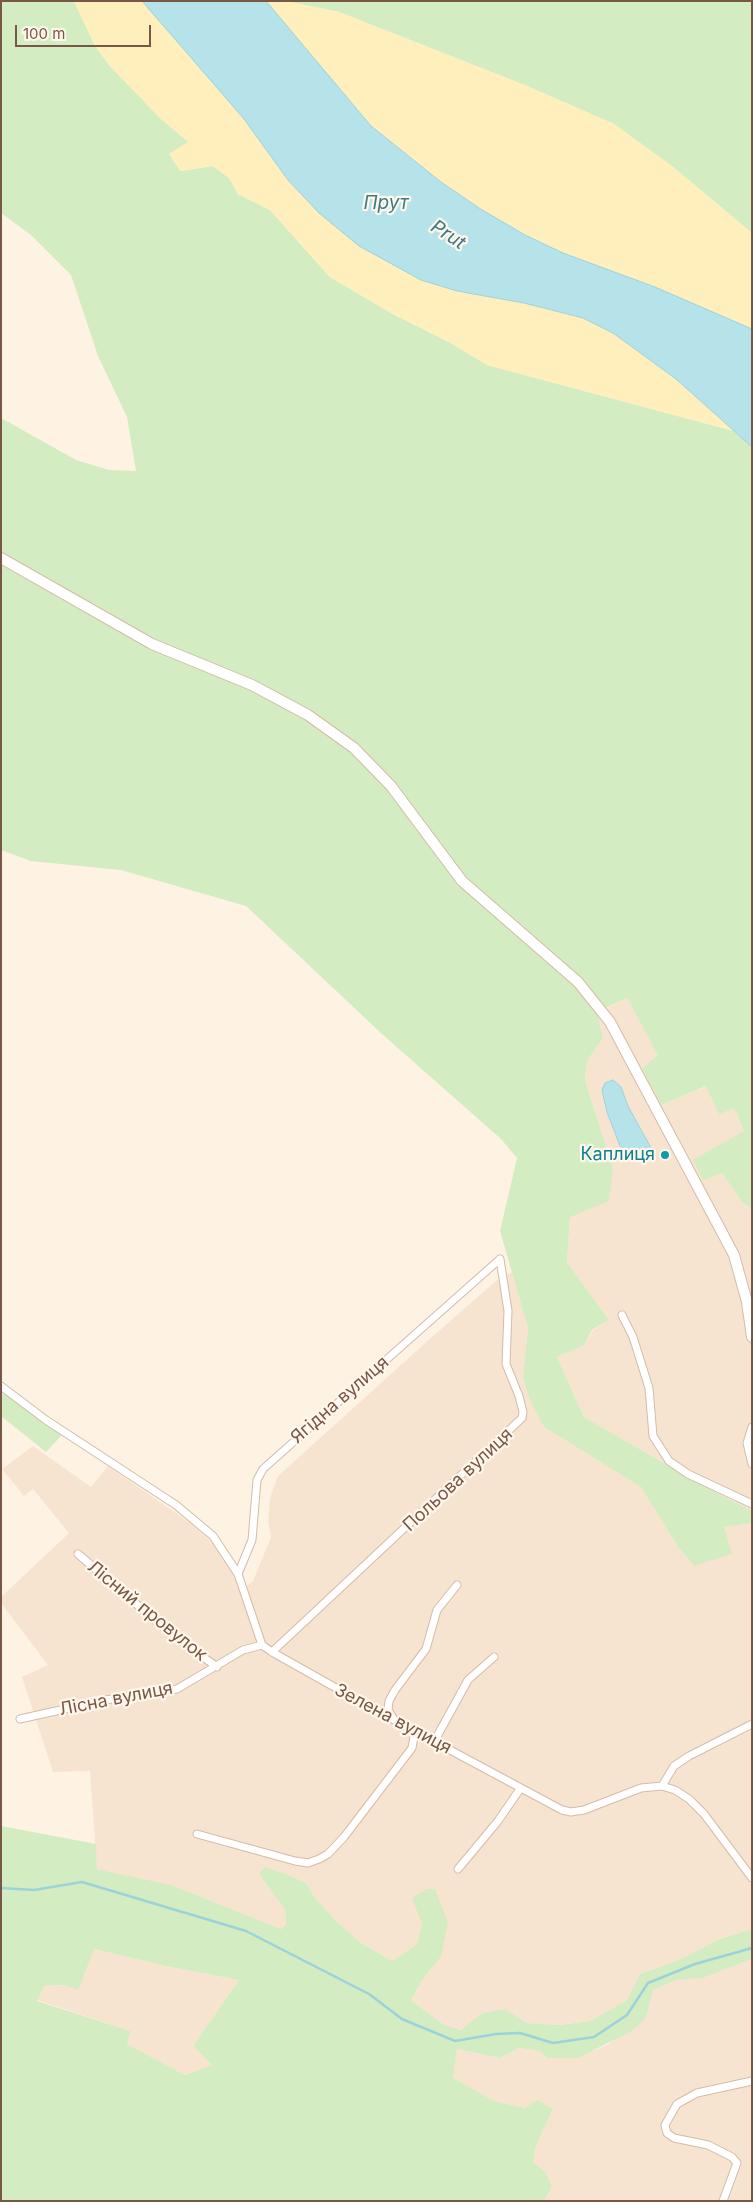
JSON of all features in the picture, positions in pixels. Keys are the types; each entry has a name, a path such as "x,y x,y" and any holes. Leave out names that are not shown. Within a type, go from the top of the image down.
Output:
{"main road":[{"path":"1,558 152,644 252,685 308,715 354,748 391,786 462,881 578,982 610,1022 734,1255 747,1302 752,1337"}],"street":[{"name":"Ягідна вулиця","path":"238,1574 252,1540 257,1480 263,1469 500,1259"},
{"name":"Польова вулиця","path":"272,1652 522,1418 520,1396 506,1364 508,1311 500,1259"},
{"path":"622,1315 633,1336 649,1388 653,1436 669,1460 688,1474 752,1504"},
{"path":"1,1386 46,1420 176,1505 214,1536 238,1574 262,1645"},
{"path":"752,1427 747,1443 752,1464"},
{"name":"Лісний провулок","path":"78,1554 169,1632 216,1667"},
{"path":"393,1719 388,1710 389,1701 426,1649 437,1610 457,1585"},
{"name":"Зелена вулиця","path":"262,1645 520,1789 562,1810 571,1812 584,1810 625,1793 662,1786"},
{"name":"Лісна вулиця","path":"20,1719 105,1700 177,1689 243,1650 262,1645"},
{"path":"435,1740 468,1680 494,1657"},
{"path":"752,1724 674,1766 662,1786 675,1790 689,1799 704,1814 752,1878"},
{"path":"197,1834 295,1861 308,1863 319,1859 328,1854 344,1837 412,1748 415,1731"},
{"path":"458,1869 498,1821 520,1789"},
{"path":"723,2201 737,2163 732,2157 708,2145 674,2138 667,2133 665,2125 677,2104 697,2093 752,2081"}],"shaded area":[{"path":"627,998 659,1055 662,1105 707,1086 719,1113 734,1108 744,1131 722,1173 742,1202 752,1209 752,1511 702,1485 584,1417 557,1357 583,1346 594,1329 609,1320 567,1262 570,1217 613,1168 585,1080 587,1061 603,1038 597,1013"},
{"path":"512,1272 528,1328 523,1377 544,1427 641,1487 678,1547 694,1566 723,1527 752,1523 752,1929 720,1939 679,1960 640,1974 627,2000 590,2021 559,2025 527,2023 505,2009 482,2013 462,2030 443,2024 411,2000 425,1976 441,1957 422,1924 417,1944 392,1961 361,1943 333,1918 315,1898 306,1883 265,1867 259,1874 285,1910 286,1924 281,1929 172,1885 97,1869 90,1771 53,1772 22,1677 48,1665 1,1603 1,1597 69,1533 33,1489 24,1496 2,1469 33,1446 91,1487 108,1466 193,1525 213,1543 245,1587 253,1581 271,1537 268,1522 270,1498 278,1476 497,1280"},
{"path":"93,1949 165,1966 239,1980 193,2046 212,2065 185,2075 127,2044 131,2031 37,2000 44,1986 63,1985 78,1989"},
{"path":"752,1959 752,2201 544,2201 552,2186 544,2172 533,2162 536,2146 553,2109 525,2108 494,2101 452,2078 457,2049 500,2058 519,2048 539,2051 547,2058 578,2057 607,2045 646,2018 653,1990 677,1980 703,1978"}],"green space":[{"path":"1,1 74,1 95,46 109,65 161,119 189,142 180,171 213,166 229,178 238,194 270,210 330,277 391,313 449,342 487,365 734,431 752,447 752,1209 742,1202 722,1173 703,1180 693,1160 744,1131 734,1108 719,1114 706,1086 662,1105 642,1069 658,1055 627,998 597,1012 603,1038 587,1061 585,1080 613,1168 609,1201 570,1217 567,1262 609,1320 593,1329 583,1346 557,1357 584,1417 702,1485 752,1511 752,1523 724,1527 732,1554 694,1566 678,1547 641,1487 544,1427 530,1400 523,1377 528,1328 500,1231 517,1158 501,1139 382,1034 246,906 121,870 31,861 1,850 1,418 76,460 109,470 136,471 127,417 98,356 71,275 31,235 1,213"},
{"path":"285,1 752,1 752,233 673,167 614,124 527,86 339,12"},
{"path":"6,1393 63,1434 46,1452 1,1416 1,1395"},
{"path":"1,1826 96,1844 97,1869 172,1885 281,1929 286,1924 285,1910 259,1874 265,1867 283,1873 306,1883 315,1898 333,1918 361,1943 392,1961 417,1944 422,1924 412,1898 427,1889 435,1889 448,1923 441,1957 425,1976 411,2000 443,2024 461,2030 482,2013 505,2009 527,2023 559,2025 590,2021 627,2000 640,1974 679,1960 720,1939 752,1929 752,1959 703,1978 677,1980 653,1990 646,2018 630,2032 578,2058 547,2058 539,2051 519,2048 500,2058 457,2049 453,2078 494,2101 525,2108 537,2100 553,2109 536,2146 533,2162 545,2172 552,2186 544,2201 1,2201","holes":["94,1949 165,1966 239,1980 193,2046 212,2065 185,2075 127,2044 131,2031 37,2001 44,1986 63,1985 78,1990"]}],"sand":[{"path":"74,1 142,1 244,119 288,180 319,213 359,246 421,280 457,291 524,303 583,318 613,333 676,379 734,431 487,365 449,342 391,313 330,277 270,210 238,194 229,178 213,166 180,171 169,154 188,142 161,119 109,65 95,46"},
{"path":"266,1 285,1 339,12 527,86 614,124 673,167 752,233 752,329 655,287 563,253 525,235 479,208 441,182 371,126"}],"water":[{"name":"Прут","path":"142,1 266,1 371,126 441,182 479,208 525,235 563,253 655,287 752,329 752,447 676,379 613,333 583,318 524,303 457,291 421,280 359,246 319,213 288,180 244,119"},
{"path":"613,1080 621,1087 628,1106 651,1148 644,1158 634,1160 620,1146 607,1112 602,1090 605,1083"}],"waterway":[{"path":"1,1888 34,1890 82,1882 246,1931 369,1994 402,2019 455,2041 496,2034 520,2033 553,2043 594,2037 627,2015 648,1983 695,1964 752,1948"}],"place":[{"name":"Каплиця","path":"665,1155"}],"water label":[{"name":"Prut","path":"448,235"}]}
